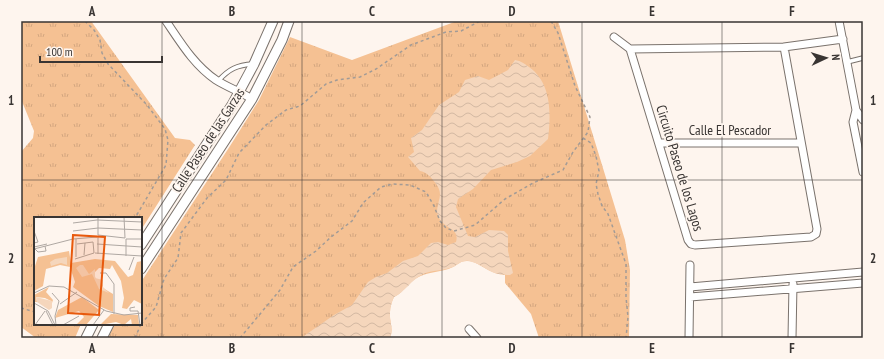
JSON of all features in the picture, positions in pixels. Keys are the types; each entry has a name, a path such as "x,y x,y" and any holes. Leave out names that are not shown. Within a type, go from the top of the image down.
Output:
{"street":[{"path":"166,21 192,59 218,81 252,99"},
{"name":"Calle Paseo de las Garzas","path":"142,242 240,92 273,21"},
{"name":"Calle Paseo de las Garzas","path":"142,267 252,99 282,40 288,21"},
{"path":"839,21 856,110 863,120"},
{"path":"614,37 630,49 784,48 843,39"},
{"name":"Circuito Paseo de los Lagos","path":"630,49 688,240 695,245 811,238 816,234 817,229 784,48"},
{"path":"856,110 853,122 863,172"},
{"name":"Calle El Pescador","path":"659,143 800,142"},
{"path":"689,338 690,265"},
{"path":"690,286 863,272"},
{"path":"792,278 792,338"},
{"path":"690,297 863,283"},
{"path":"86,338 92,325"},
{"path":"102,338 108,325"},
{"path":"469,329 477,338"}],"lane":[{"path":"847,62 863,58"},
{"path":"218,81 228,70 240,65 254,64"}],"path":[{"path":"85,21 94,30 100,40 102,53 108,64 147,105 165,129 168,140 166,165 136,217"},
{"path":"142,323 156,307 164,279 178,258 181,233 207,198 226,180 239,153 266,125 286,110 300,106 326,84 337,80 360,77 376,69 411,45 446,32 461,31 480,21"},
{"path":"240,338 280,290 293,267 316,251 330,237 352,222 363,203 381,187 393,184 410,184 426,192 440,221 446,228 454,231 469,228 475,225 505,199 533,182 562,170 588,132 590,117 575,86 558,33 551,21"},
{"path":"583,138 591,144 596,156 598,171 596,184 598,194 602,206 608,214 626,264 626,297 628,317 626,338"},
{"path":"21,308 34,312"},
{"path":"135,338 141,325"}],"green space":[{"path":"21,21 91,21 175,138 190,140 195,145 142,228 142,217 34,217 34,325 81,325 75,338 36,338 21,327 21,152 33,138 34,131 21,99"},
{"path":"457,21 558,21 625,240 630,270 629,338 539,338 531,314 505,283 505,275 490,271 474,262 465,261 448,269 420,276 394,297 390,310 392,331 390,338 108,338 114,325 142,325 142,280 259,100 290,37 352,60"}],"water":[{"path":"515,60 529,67 537,74 546,90 550,120 548,139 530,156 517,162 491,170 473,189 458,199 456,207 468,236 475,237 489,230 504,231 508,235 508,251 513,273 510,275 503,275 467,261 453,267 423,274 394,297 390,310 392,331 390,338 301,338 334,315 352,305 368,282 376,277 387,273 403,261 418,256 431,243 438,242 448,245 456,242 457,238 455,233 440,220 438,216 437,212 440,192 437,185 428,174 420,171 408,157 414,152 411,138 422,130 439,105 459,92 465,80 478,76 489,80 508,70"}]}
